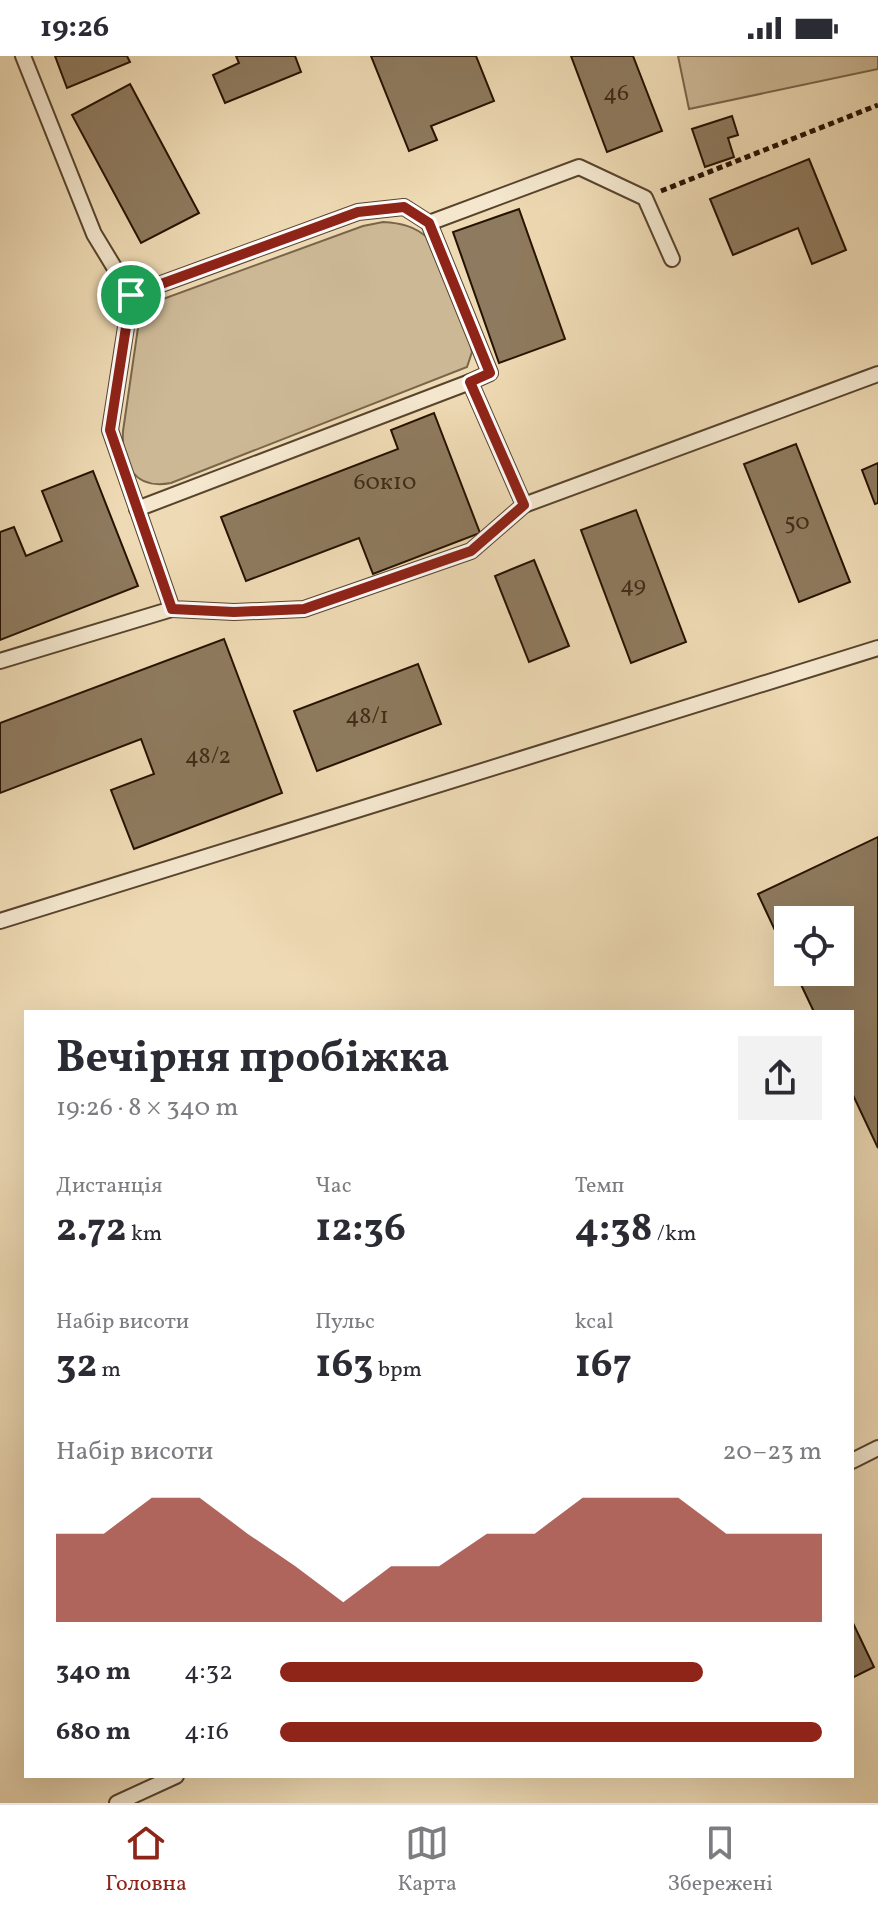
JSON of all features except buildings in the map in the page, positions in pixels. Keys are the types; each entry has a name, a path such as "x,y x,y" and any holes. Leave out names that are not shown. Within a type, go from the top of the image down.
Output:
{"lane":[{"path":"23,56 94,234 131,295 110,430 172,609"},
{"path":"429,223 579,167 645,198 672,259"},
{"path":"131,295 358,212 404,207 429,223 490,373 137,509"},
{"path":"0,661 172,609 234,612 304,609 471,551 524,505 878,374"},
{"path":"470,382 524,505"},
{"path":"0,921 878,648"},
{"path":"854,1460 878,1448"},
{"path":"117,1803 172,1778"}],"path":[{"path":"645,198 878,105"}],"shaded area":[{"path":"678,56 878,56 878,69 689,109"},
{"path":"383,222 407,226 428,238 470,343 472,352 467,367 171,483 148,482 132,472 124,454 123,431 141,307 363,226"}],"route":[{"path":"404,207 429,223 490,373 470,382 524,505 471,551 304,609 234,612 172,609 110,430 131,295 358,212 404,207"}]}
